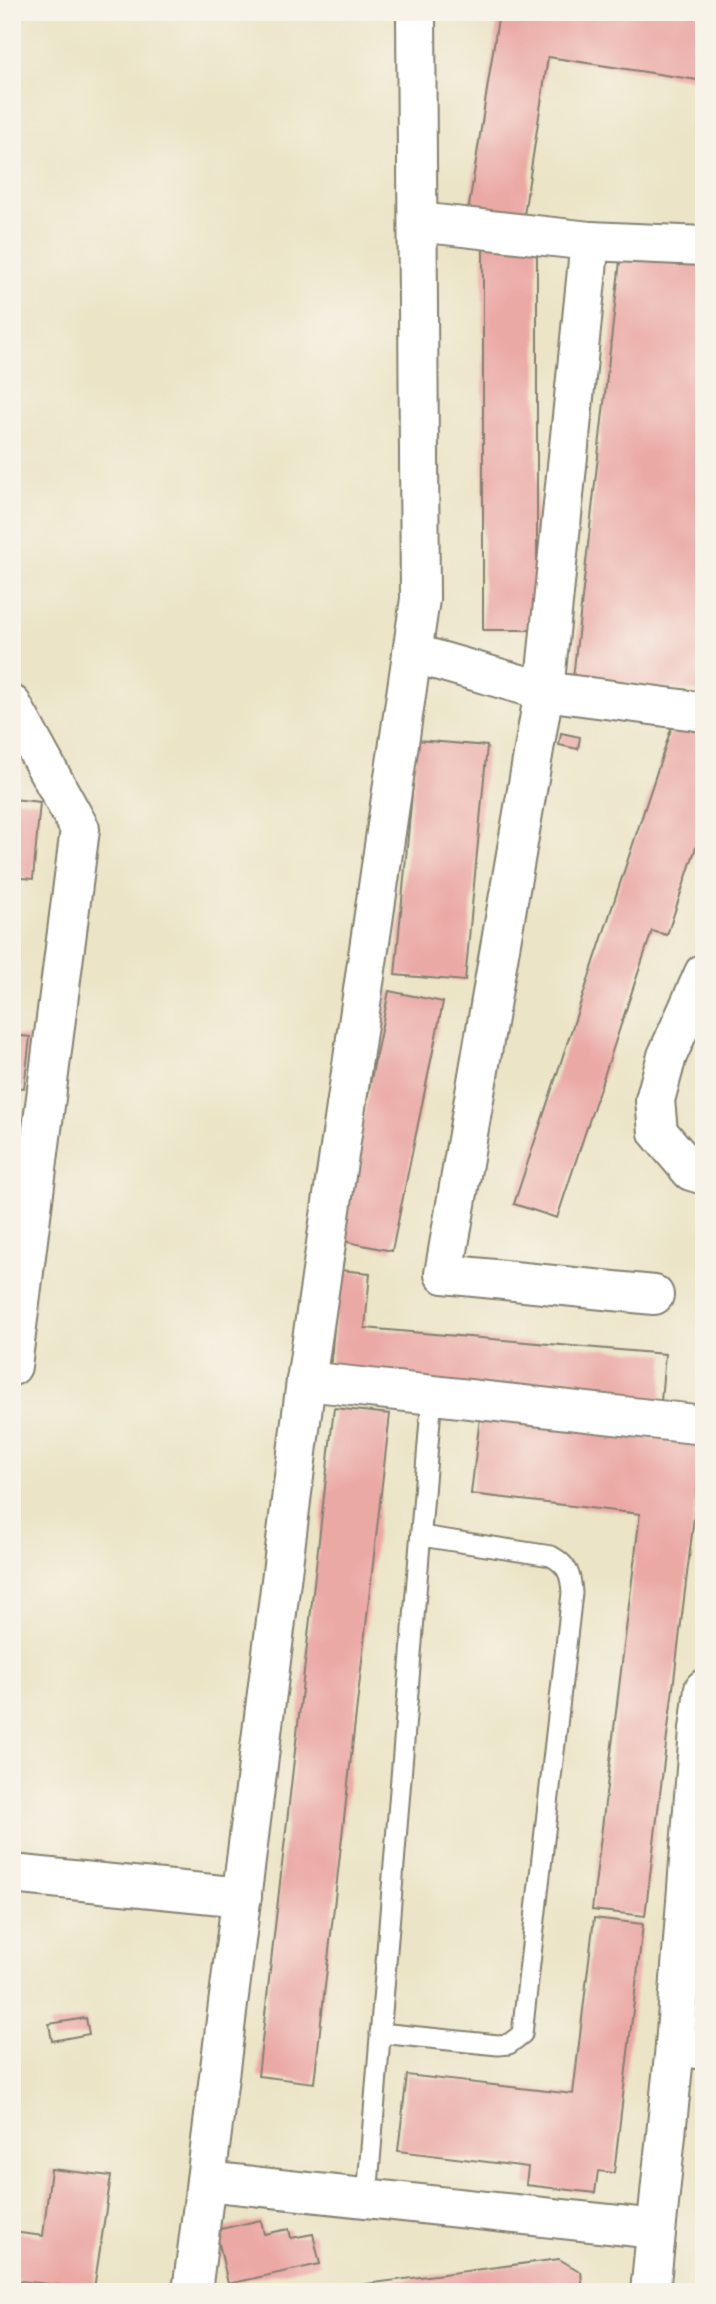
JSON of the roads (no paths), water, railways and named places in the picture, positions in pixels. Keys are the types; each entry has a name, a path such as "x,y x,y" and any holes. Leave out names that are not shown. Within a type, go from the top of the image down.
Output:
{"street":[{"path":"192,2292 306,1381 420,599 416,12"},
{"path":"418,222 590,241 704,246"},
{"path":"590,241 544,691 444,1274 654,1295"},
{"path":"412,653 544,691 704,712"},
{"path":"12,705 80,829 12,1366"},
{"path":"704,973 667,1056 654,1100 658,1132 691,1171 704,1175"},
{"path":"306,1381 704,1425"},
{"path":"650,2292 656,2229 689,2048 704,1689"},
{"path":"12,1874 242,1897"},
{"path":"206,2181 656,2229"}],"lane":[{"path":"367,2198 432,1395"},
{"path":"380,2033 498,2045 509,2044 522,2034 572,1593 570,1574 560,1561 551,1556 421,1536"}]}
